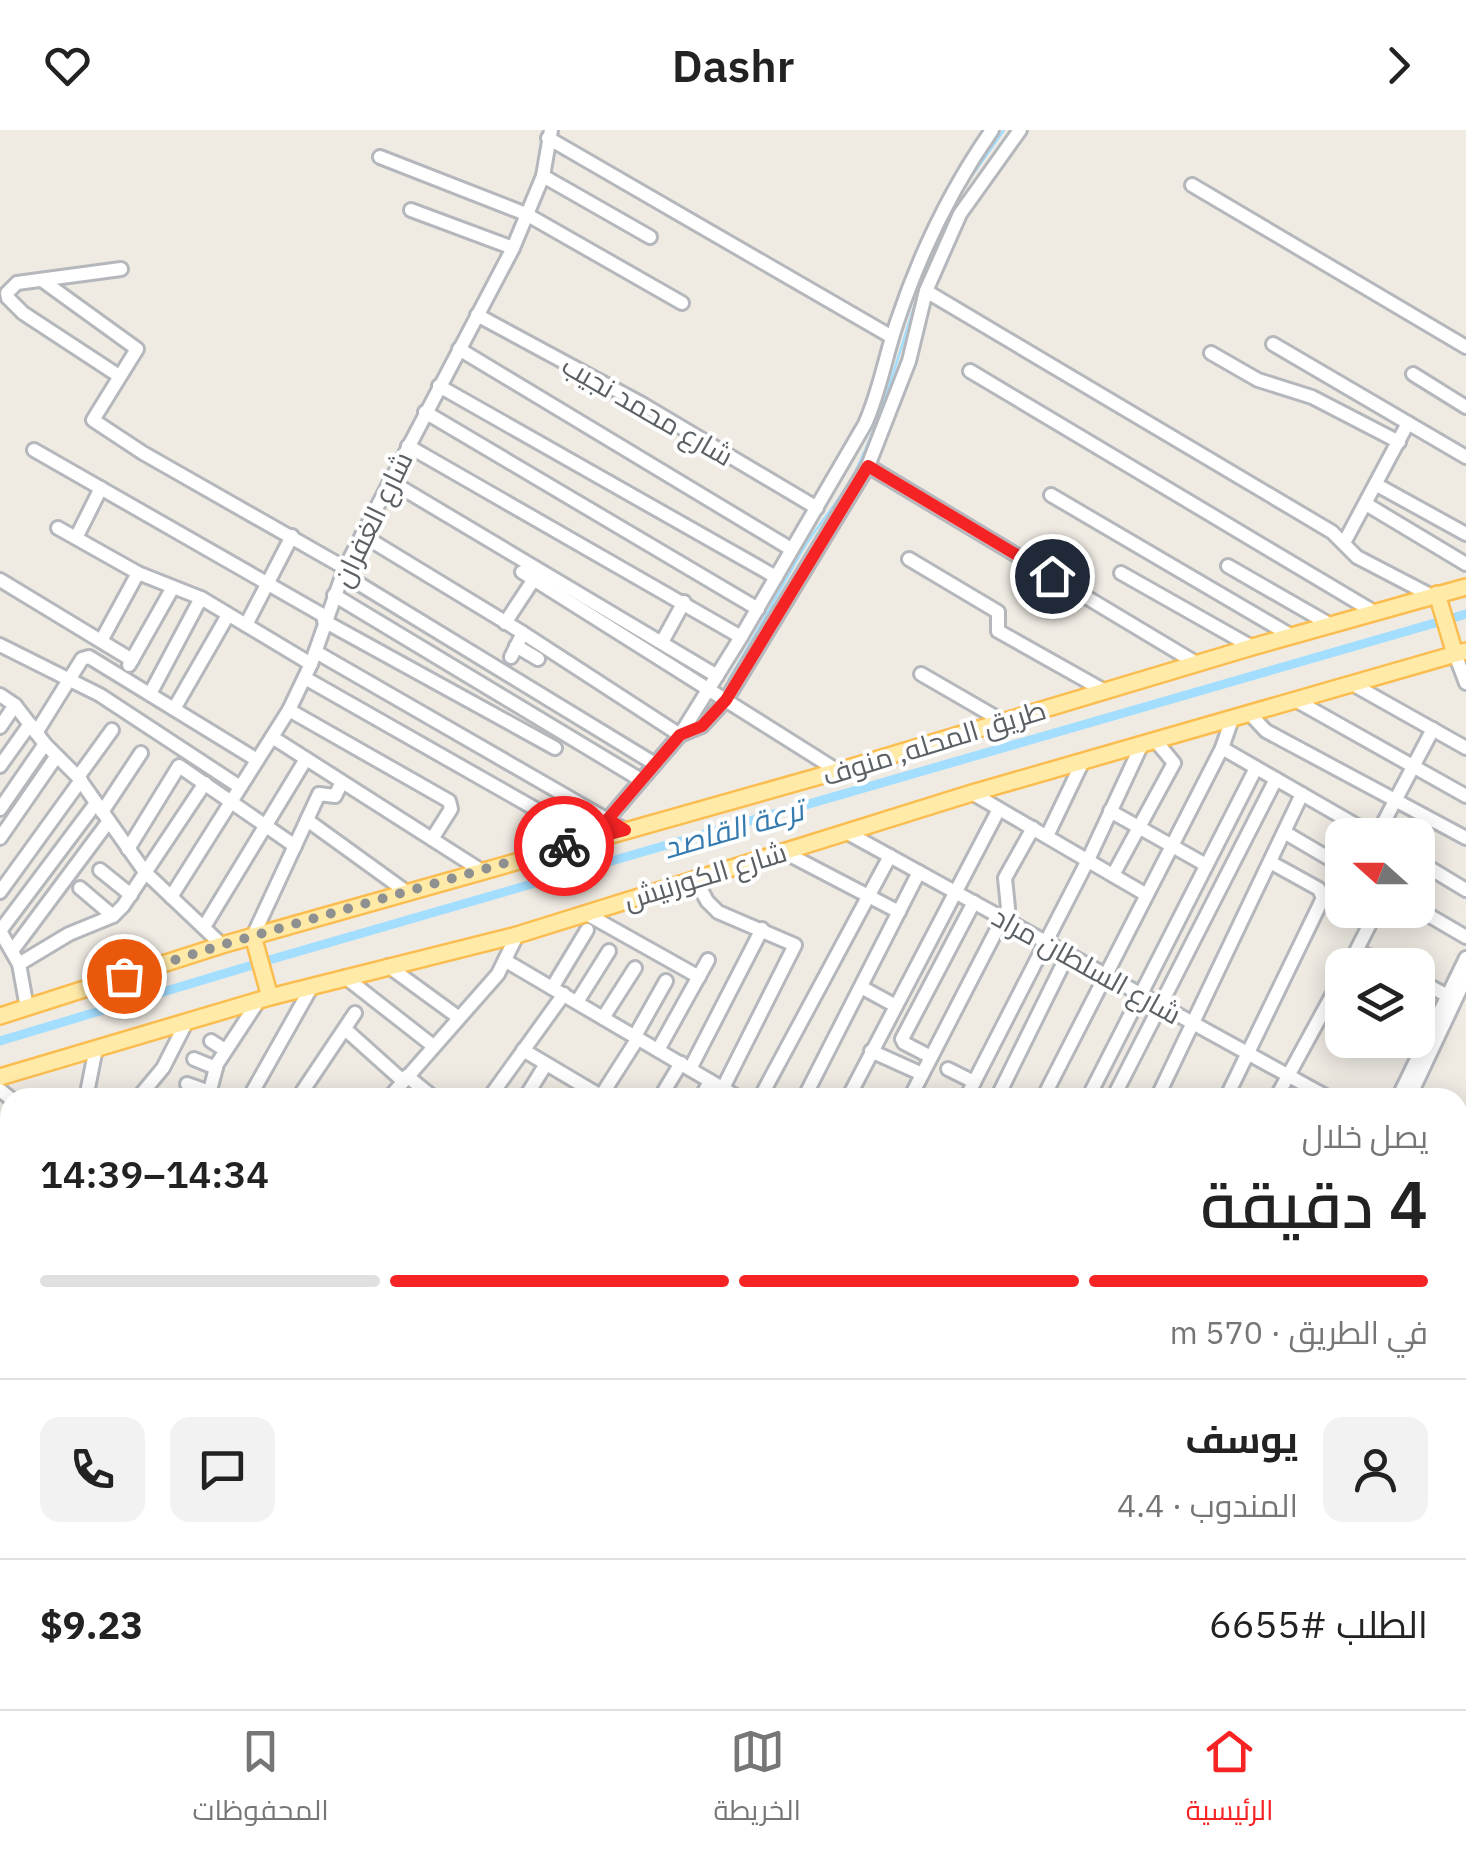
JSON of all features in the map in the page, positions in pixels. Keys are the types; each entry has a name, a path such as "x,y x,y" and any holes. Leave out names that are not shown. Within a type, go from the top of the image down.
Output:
{"main road":[{"name":"طريق المحله, منوف","path":"0,1016 222,945 254,940 482,870 838,771 1466,586"},
{"path":"1434,595 1460,652"},
{"name":"شارع الكورنيش","path":"0,1077 265,994 586,922 695,878 782,851 1460,652"},
{"path":"254,940 265,994"}],"street":[{"path":"608,819 680,735 817,508 877,398 892,336 949,196 992,130"},
{"path":"680,735 702,726 726,700 868,466 909,361 926,291 964,207 1020,130"},
{"path":"549,134 892,336"},
{"name":"شارع الغفران","path":"171,896 289,710 305,678 344,571 513,248 543,176 549,134"},
{"path":"380,157 526,214 682,303"},
{"path":"543,176 650,237"},
{"path":"1192,185 1466,347"},
{"path":"411,210 513,248"},
{"path":"119,376 23,313 8,298 10,289 18,283 121,269"},
{"path":"43,281 137,349 94,420 292,536 654,764"},
{"path":"926,291 1345,541 1357,557 1434,595"},
{"name":"شارع محمد نجيب","path":"477,316 642,404 817,508"},
{"path":"1272,344 1466,457"},
{"path":"459,349 791,549"},
{"path":"1210,353 1258,380 1312,397 1398,442"},
{"path":"970,371 1374,612"},
{"path":"1413,374 1466,407"},
{"path":"439,386 776,577"},
{"path":"426,412 758,610"},
{"path":"1345,541 1408,423"},
{"path":"408,446 741,638"},
{"path":"34,450 555,748"},
{"path":"868,466 1196,663"},
{"path":"390,481 717,676"},
{"path":"1376,485 1466,534"},
{"path":"76,538 101,488"},
{"path":"1051,495 1290,636"},
{"path":"1366,504 1466,564"},
{"path":"58,528 313,658 625,830"},
{"path":"246,626 292,536"},
{"path":"362,536 506,622 517,646 538,659"},
{"path":"909,559 998,612 998,631 1103,690"},
{"path":"1228,566 1329,624"},
{"path":"101,641 138,572"},
{"path":"1122,573 1252,646"},
{"path":"506,622 528,576 838,771"},
{"path":"0,580 132,660"},
{"path":"122,677 172,589"},
{"path":"334,594 642,780"},
{"path":"150,694 200,598"},
{"path":"662,642 684,602"},
{"path":"174,709 228,615"},
{"path":"0,644 114,704 240,788"},
{"path":"517,646 680,735"},
{"path":"1460,652 1466,683"},
{"path":"0,766 82,659 91,658 257,760"},
{"path":"921,674 1004,722"},
{"path":"305,678 539,811 569,845"},
{"path":"1354,685 1466,748"},
{"path":"0,695 15,705 56,757 80,778 145,872 222,945"},
{"path":"1297,701 1466,796"},
{"path":"0,726 15,705"},
{"path":"289,710 449,801 451,809 432,839"},
{"path":"1250,714 1266,731 1466,838"},
{"path":"1048,1088 1222,748 1232,719"},
{"path":"0,892 112,730"},
{"path":"1385,818 1434,730"},
{"path":"272,737 482,870"},
{"path":"971,1088 1148,742 1174,763 1113,875"},
{"path":"0,808 45,744"},
{"path":"1222,748 1345,818"},
{"path":"15,958 141,753"},
{"path":"0,838 56,757"},
{"path":"204,927 306,759"},
{"path":"1046,836 1083,761"},
{"path":"128,849 176,768 183,767 295,846"},
{"path":"1093,1088 1256,768"},
{"path":"1118,1088 1276,779"},
{"path":"254,940 319,794 335,796 342,782"},
{"path":"15,958 113,916 205,783"},
{"path":"972,793 1145,894"},
{"path":"1161,1088 1302,794"},
{"path":"853,1088 999,809"},
{"path":"1110,811 1206,865"},
{"path":"27,1008 15,958 0,930 102,812"},
{"path":"307,820 408,893"},
{"path":"915,1088 1010,905 1006,878 1033,828"},
{"name":"شارع السلطان مراد","path":"846,832 1310,1088"},
{"path":"1284,832 1325,856"},
{"path":"782,851 899,912"},
{"path":"765,1088 890,856"},
{"path":"1231,1088 1322,894 1270,862"},
{"path":"100,870 131,894"},
{"path":"1435,871 1466,890"},
{"path":"809,1088 920,872"},
{"path":"695,878 718,912 791,942 794,948 712,1088"},
{"path":"80,888 113,916"},
{"path":"931,1056 904,1043 902,1038 974,902"},
{"path":"1435,919 1466,937"},
{"path":"496,1088 558,991 586,922 699,977"},
{"path":"668,1088 685,1066 762,929"},
{"path":"400,1088 498,974 517,935"},
{"path":"577,1002 608,951"},
{"path":"1003,1088 1068,954"},
{"path":"1403,1088 1466,958"},
{"path":"506,960 722,1088"},
{"path":"658,1050 708,960"},
{"path":"388,966 458,1018"},
{"path":"603,1018 635,968"},
{"path":"345,977 432,1046"},
{"path":"1413,1088 1466,977"},
{"path":"608,1088 666,981"},
{"path":"256,1088 276,1059 312,986"},
{"path":"861,987 894,1005"},
{"path":"1435,989 1446,995"},
{"path":"213,1088 225,1050 265,994"},
{"path":"1280,1088 1325,1007"},
{"path":"305,1088 356,1013"},
{"path":"146,1088 163,1068 187,1020"},
{"path":"345,1029 398,1088"},
{"path":"211,1041 225,1050"},
{"path":"88,1088 96,1048"},
{"path":"523,1050 587,1088"},
{"path":"871,1051 922,1074"},
{"path":"194,1058 221,1067"},
{"path":"532,1088 546,1064"},
{"path":"948,1069 974,1082"},
{"path":"187,1084 195,1088"}],"waterway":[{"path":"962,190 1004,130"},
{"path":"729,679 801,553 856,470 880,412 940,233"},
{"name":"ترعة القاصد","path":"0,1041 1466,614"}],"way so far":[{"path":"124,976 564,846"}],"route":[{"path":"564,846 625,830 608,819 680,735 702,726 726,700 868,466 1052,576"}]}
